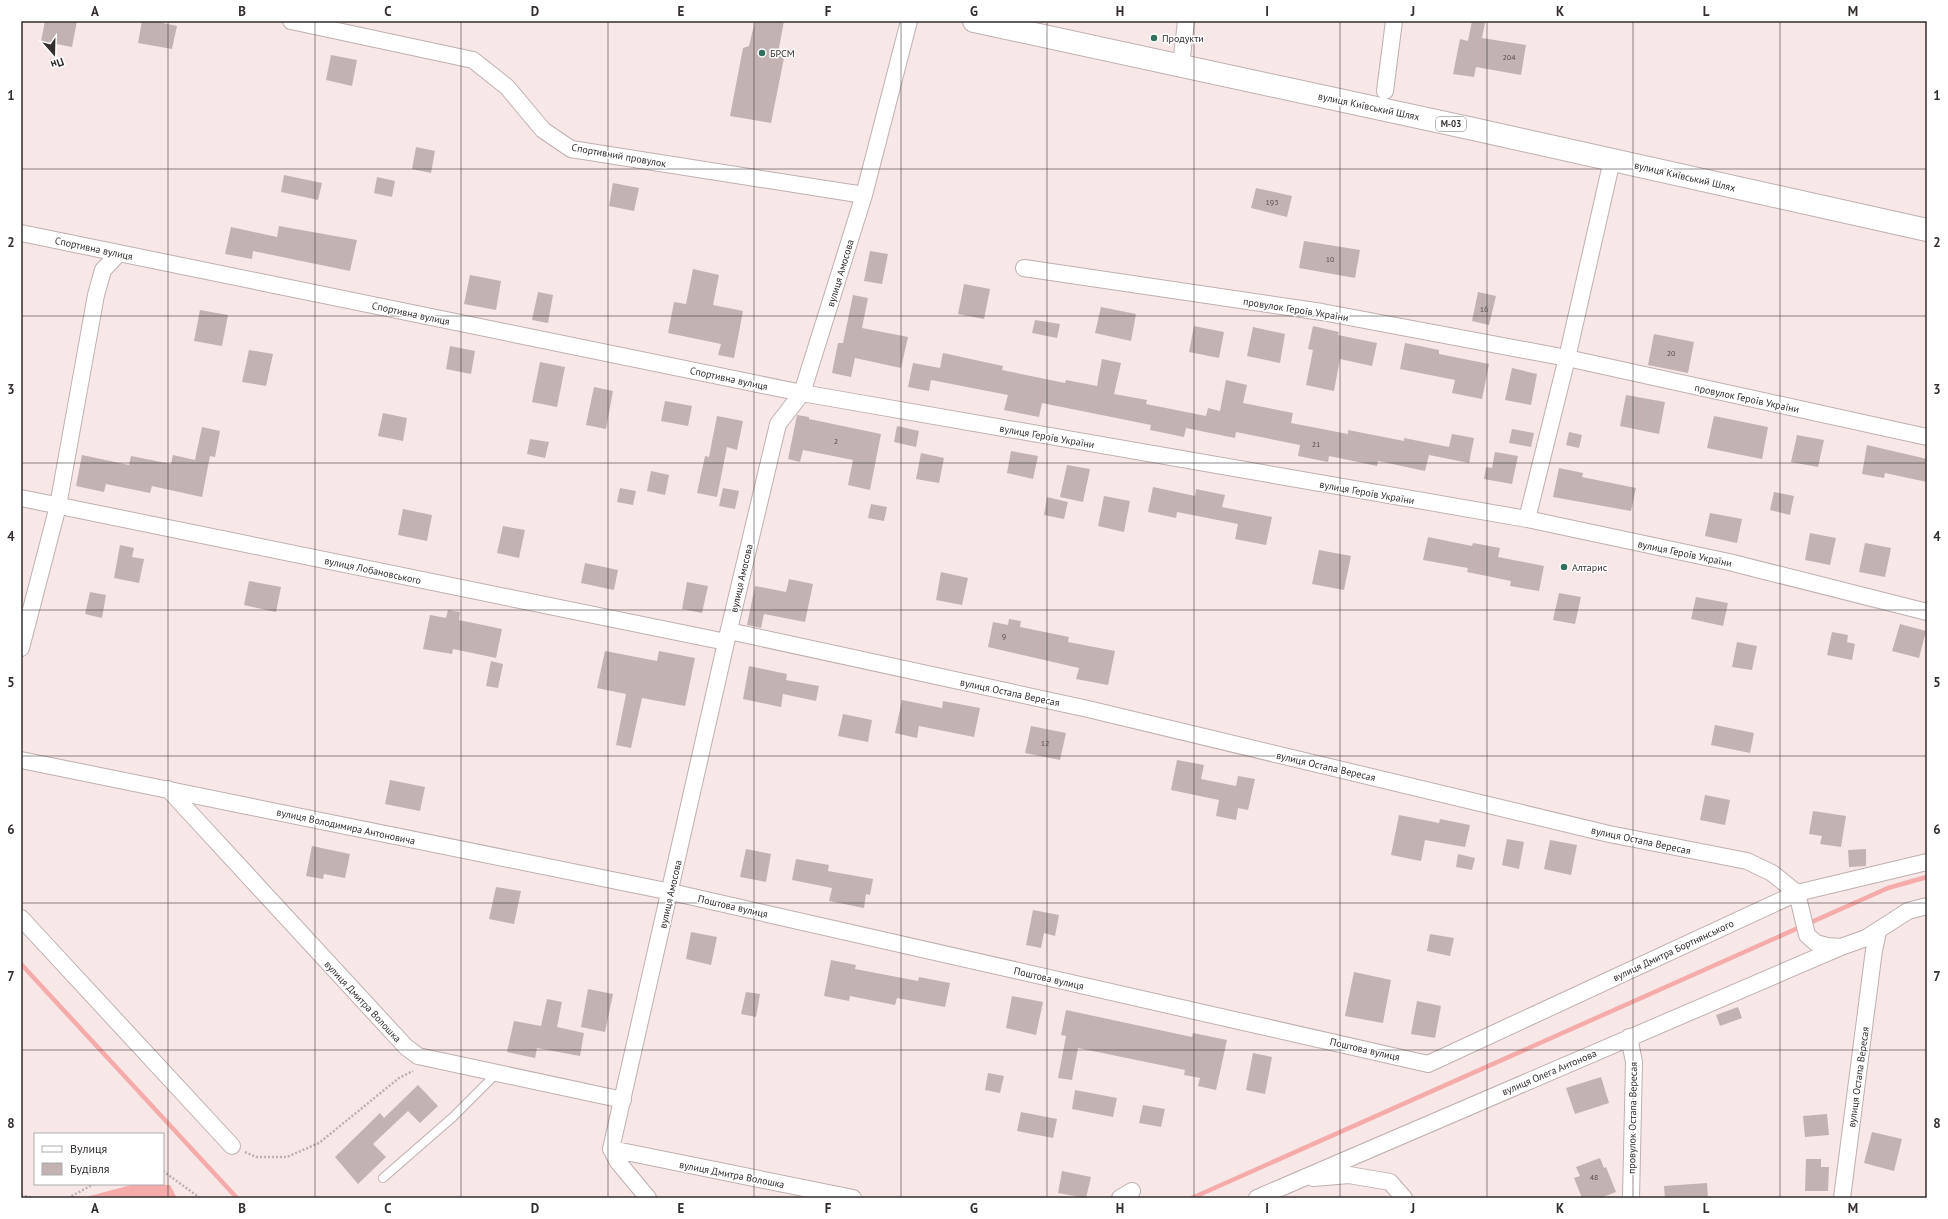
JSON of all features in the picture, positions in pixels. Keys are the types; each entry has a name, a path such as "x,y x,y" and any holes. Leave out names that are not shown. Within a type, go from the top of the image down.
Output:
{"highway":[{"name":"вулиця Київський Шлях","path":"974,21 1009,26 1927,230"}],"street":[{"name":"Спортивний провулок","path":"291,21 473,60 507,87 543,130 571,149 864,195"},
{"name":"вулиця Амосова","path":"611,1149 671,892 727,637 778,424 802,393 864,195 910,21"},
{"path":"1181,65 1186,21"},
{"path":"1385,90 1394,21"},
{"path":"1527,519 1567,358 1612,160"},
{"name":"Спортивна вулиця","path":"21,233 802,393"},
{"path":"21,648 58,506 96,295 103,270 119,253"},
{"name":"провулок Героїв України","path":"1024,268 1322,312 1567,358 1927,437"},
{"name":"вулиця Героїв України","path":"802,393 1527,519 1729,562 1927,612"},
{"name":"вулиця Лобановського","path":"21,498 727,637"},
{"name":"вулиця Остапа Вересая","path":"727,637 1088,709 1609,834 1747,861 1772,873 1797,893"},
{"name":"вулиця Володимира Антоновича","path":"21,760 671,892"},
{"name":"вулиця Дмитра Волошка","path":"168,789 406,1046 418,1056 434,1061 623,1100"},
{"name":"вулиця Дмитра Бортнянського","path":"1428,1064 1797,893 1927,862"},
{"name":"Поштова вулиця","path":"671,892 1428,1064"},
{"path":"1797,893 1807,935 1816,942 1827,946 1841,947 1866,938 1878,932 1893,920 1908,911 1927,906"},
{"path":"21,918 232,1146"},
{"name":"вулиця Остапа Вересая","path":"1842,1198 1874,950 1878,932"},
{"name":"вулиця Олега Антонова","path":"1257,1198 1841,947"},
{"name":"провулок Остапа Вересая","path":"1629,1037 1634,1062 1631,1198"},
{"path":"611,1149 618,1162 648,1198"},
{"name":"вулиця Дмитра Волошка","path":"611,1149 853,1198"},
{"path":"1301,1178 1349,1175 1390,1182 1404,1198"}],"lane":[{"path":"383,1178 453,1117 496,1074"}],"path":[{"path":"232,1146 256,1157 287,1157 319,1143 399,1078 434,1061"},
{"path":"164,1173 200,1198"},
{"path":"68,1198 92,1185"},
{"path":"21,1195 34,1198"}],"shaded area":[{"path":"131,1185 164,1185 170,1185 177,1198 82,1198"}],"building":[{"path":"45,21 77,21 72,47 41,41"},
{"path":"142,21 153,21 177,26 172,49 138,43"},
{"path":"755,21 784,21 779,48 784,58 771,123 730,116 743,48 749,46"},
{"path":"1472,21 1485,23 1482,38 1526,45 1521,75 1476,67 1474,77 1453,74 1460,39 1468,41"},
{"path":"331,55 357,60 352,86 326,80"},
{"path":"416,147 435,151 431,173 412,169"},
{"path":"284,175 322,183 318,200 281,192"},
{"path":"377,177 395,181 392,197 374,193"},
{"path":"613,183 639,188 634,211 609,206"},
{"path":"1256,188 1292,196 1287,217 1251,208"},
{"path":"279,226 357,240 350,271 253,251 252,259 225,254 231,227 277,237"},
{"path":"1304,241 1360,250 1355,278 1299,268"},
{"path":"870,251 888,254 882,284 864,281"},
{"path":"693,269 719,275 713,305 743,311 734,358 718,355 721,344 668,333 674,302 686,304"},
{"path":"470,275 501,281 496,310 464,304"},
{"path":"964,284 990,289 984,319 958,314"},
{"path":"538,292 553,295 548,323 532,320"},
{"path":"1478,292 1496,296 1489,325 1472,321"},
{"path":"853,295 868,298 862,328 908,337 901,368 855,358 851,377 832,373 838,343 843,343"},
{"path":"1101,307 1136,314 1131,341 1095,333"},
{"path":"200,310 228,315 222,346 194,341"},
{"path":"1035,320 1060,324 1057,338 1032,333"},
{"path":"1194,326 1224,332 1219,358 1189,352"},
{"path":"1313,326 1339,332 1338,335 1377,343 1372,366 1340,359 1334,391 1306,385 1313,350 1308,349"},
{"path":"1253,327 1285,334 1280,363 1247,356"},
{"path":"1654,334 1694,342 1688,373 1648,365"},
{"path":"1405,343 1439,350 1439,354 1489,364 1482,399 1452,393 1455,380 1400,369"},
{"path":"450,346 475,351 471,374 446,369"},
{"path":"249,350 273,354 266,386 242,382"},
{"path":"943,353 1003,366 1002,370 1065,383 1066,380 1097,386 1102,359 1121,363 1114,394 1147,400 1146,404 1206,416 1208,408 1220,411 1226,380 1247,385 1243,403 1293,413 1291,423 1348,434 1348,430 1404,441 1404,438 1449,447 1452,434 1474,438 1469,463 1429,455 1425,471 1378,461 1377,466 1329,456 1328,462 1298,456 1300,445 1236,432 1235,438 1186,428 1184,437 1150,430 1151,425 1042,403 1039,417 1004,410 1008,395 931,380 929,391 908,387 913,363 940,368"},
{"path":"540,362 565,367 557,407 532,402"},
{"path":"1512,368 1537,374 1531,405 1505,400"},
{"path":"594,387 613,391 606,429 586,425"},
{"path":"1626,395 1665,402 1659,434 1620,426"},
{"path":"665,401 692,406 688,426 661,421"},
{"path":"383,413 407,418 403,441 378,436"},
{"path":"797,415 809,417 809,419 881,434 870,490 848,485 853,460 803,450 800,462 788,459"},
{"path":"717,416 743,421 737,450 727,447 717,497 697,493 705,456 709,457"},
{"path":"1714,416 1768,427 1762,459 1707,448"},
{"path":"897,426 919,431 916,447 894,442"},
{"path":"202,427 220,431 215,457 210,456 202,497 152,486 150,493 106,484 104,492 76,486 82,455 129,465 131,456 171,464 173,455 195,460"},
{"path":"1512,429 1534,433 1531,447 1509,443"},
{"path":"1569,432 1582,435 1579,448 1566,445"},
{"path":"1797,435 1824,440 1818,467 1791,462"},
{"path":"530,439 549,442 545,458 527,454"},
{"path":"1867,445 1927,459 1927,482 1885,473 1884,478 1862,474"},
{"path":"1011,451 1038,456 1033,479 1007,473"},
{"path":"1495,452 1518,456 1512,484 1484,479 1486,467 1492,468"},
{"path":"921,453 944,458 939,483 916,479"},
{"path":"1067,465 1090,469 1083,502 1060,497"},
{"path":"1559,468 1583,473 1582,477 1636,488 1631,511 1553,497"},
{"path":"651,471 669,475 665,495 647,491"},
{"path":"1153,487 1195,496 1196,489 1225,495 1222,507 1272,517 1266,545 1235,539 1238,524 1177,512 1176,518 1148,512"},
{"path":"620,488 636,491 633,505 617,502"},
{"path":"723,488 739,491 735,509 719,506"},
{"path":"1774,492 1794,496 1790,515 1770,510"},
{"path":"1104,496 1130,501 1124,532 1098,526"},
{"path":"1047,497 1068,502 1064,519 1044,515"},
{"path":"871,504 887,507 884,521 868,518"},
{"path":"403,509 432,515 427,541 398,535"},
{"path":"1710,513 1742,519 1737,543 1705,536"},
{"path":"503,526 525,530 519,558 497,553"},
{"path":"1810,533 1836,538 1830,565 1805,560"},
{"path":"1428,537 1472,546 1473,543 1500,548 1498,557 1544,566 1539,591 1510,586 1511,581 1467,572 1468,568 1423,560"},
{"path":"1865,543 1891,548 1885,577 1859,572"},
{"path":"120,545 134,548 132,557 144,559 139,583 114,578"},
{"path":"1319,550 1351,556 1344,590 1312,584"},
{"path":"585,563 618,570 614,590 581,583"},
{"path":"941,572 968,578 962,605 936,600"},
{"path":"789,579 813,584 805,622 764,614 761,628 747,625 755,586 786,592"},
{"path":"249,581 281,587 276,612 244,605"},
{"path":"687,582 708,586 702,613 682,609"},
{"path":"90,592 106,595 102,618 85,614"},
{"path":"1559,593 1581,597 1575,624 1553,620"},
{"path":"1696,597 1728,603 1723,626 1691,619"},
{"path":"448,610 460,612 459,620 502,629 496,658 453,649 452,654 423,649 430,615 446,618"},
{"path":"1009,619 1021,621 1020,627 1069,637 1068,642 1115,651 1108,685 1076,679 1079,668 988,647 993,622 1008,625"},
{"path":"1900,624 1926,631 1919,658 1892,651"},
{"path":"1832,632 1848,635 1847,642 1855,644 1852,660 1827,655"},
{"path":"1737,642 1757,646 1752,670 1732,667"},
{"path":"605,651 657,661 659,651 695,658 685,706 642,698 631,748 616,745 626,694 597,688"},
{"path":"491,661 503,664 498,688 486,686"},
{"path":"749,666 787,674 786,680 819,686 816,701 783,694 781,707 743,699"},
{"path":"902,700 942,708 943,701 980,708 974,737 919,726 917,738 895,733"},
{"path":"843,714 872,720 868,742 838,736"},
{"path":"1715,725 1754,733 1750,753 1711,745"},
{"path":"1031,726 1066,733 1060,760 1025,753"},
{"path":"1177,760 1204,765 1201,779 1236,786 1238,776 1255,779 1248,810 1238,808 1236,820 1216,816 1219,800 1171,790"},
{"path":"390,780 425,787 420,811 385,804"},
{"path":"1705,795 1730,800 1725,825 1700,820"},
{"path":"1813,811 1846,816 1841,847 1820,844 1822,836 1809,834"},
{"path":"1399,815 1439,823 1440,819 1470,825 1465,847 1425,840 1421,861 1391,855"},
{"path":"1507,839 1524,842 1519,869 1502,865"},
{"path":"1550,840 1577,845 1571,875 1544,869"},
{"path":"312,846 350,854 345,878 324,874 323,879 306,876"},
{"path":"746,849 771,854 766,882 740,877"},
{"path":"1866,849 1866,866 1849,867 1848,850"},
{"path":"1458,854 1475,858 1472,870 1456,867"},
{"path":"796,859 829,865 828,871 873,879 870,895 866,894 864,908 829,901 832,888 792,880"},
{"path":"496,887 521,891 514,924 489,919"},
{"path":"1033,910 1059,915 1055,936 1044,933 1041,948 1026,945"},
{"path":"691,932 717,937 711,965 686,959"},
{"path":"1430,934 1454,938 1450,956 1427,951"},
{"path":"831,960 856,965 855,969 918,981 919,977 950,983 945,1007 897,998 895,1005 850,996 849,1001 824,996"},
{"path":"1354,972 1391,980 1383,1023 1345,1016"},
{"path":"588,989 613,994 605,1032 581,1027"},
{"path":"746,992 760,994 756,1017 741,1014"},
{"path":"1012,996 1043,1002 1036,1035 1006,1028"},
{"path":"547,999 562,1002 557,1027 584,1033 580,1056 537,1048 535,1058 507,1052 514,1021 541,1026"},
{"path":"1417,1001 1441,1006 1435,1038 1411,1034"},
{"path":"1738,1007 1742,1018 1720,1026 1716,1015"},
{"path":"1066,1010 1192,1037 1193,1033 1227,1040 1216,1090 1198,1086 1200,1078 1184,1075 1185,1070 1078,1048 1072,1080 1058,1078 1066,1036 1061,1035"},
{"path":"1253,1053 1272,1057 1265,1094 1246,1090"},
{"path":"988,1073 1004,1076 1000,1093 985,1090"},
{"path":"1601,1077 1609,1103 1575,1114 1566,1088"},
{"path":"418,1085 438,1106 420,1123 408,1111 373,1144 386,1157 358,1184 335,1157 380,1113 384,1118"},
{"path":"1075,1090 1117,1098 1113,1117 1072,1109"},
{"path":"1143,1105 1165,1109 1161,1127 1139,1123"},
{"path":"1021,1112 1057,1119 1053,1138 1017,1131"},
{"path":"1827,1114 1829,1135 1805,1137 1803,1116"},
{"path":"1872,1132 1902,1139 1894,1171 1864,1163"},
{"path":"1600,1158 1604,1168 1606,1167 1616,1192 1600,1198 1582,1198 1574,1178 1580,1176 1576,1167"},
{"path":"1806,1159 1821,1159 1821,1167 1829,1167 1828,1191 1805,1191"},
{"path":"1062,1171 1091,1177 1086,1198 1058,1193"},
{"path":"1707,1183 1708,1198 1665,1198 1664,1186"}],"waterway":[{"path":"1192,1198 1888,888 1927,877"},
{"path":"21,964 237,1198"}],"place":[{"name":"Продукти","path":"1154,38"},
{"name":"БРСМ","path":"762,53"},
{"name":"Алтарис","path":"1564,567"}]}
